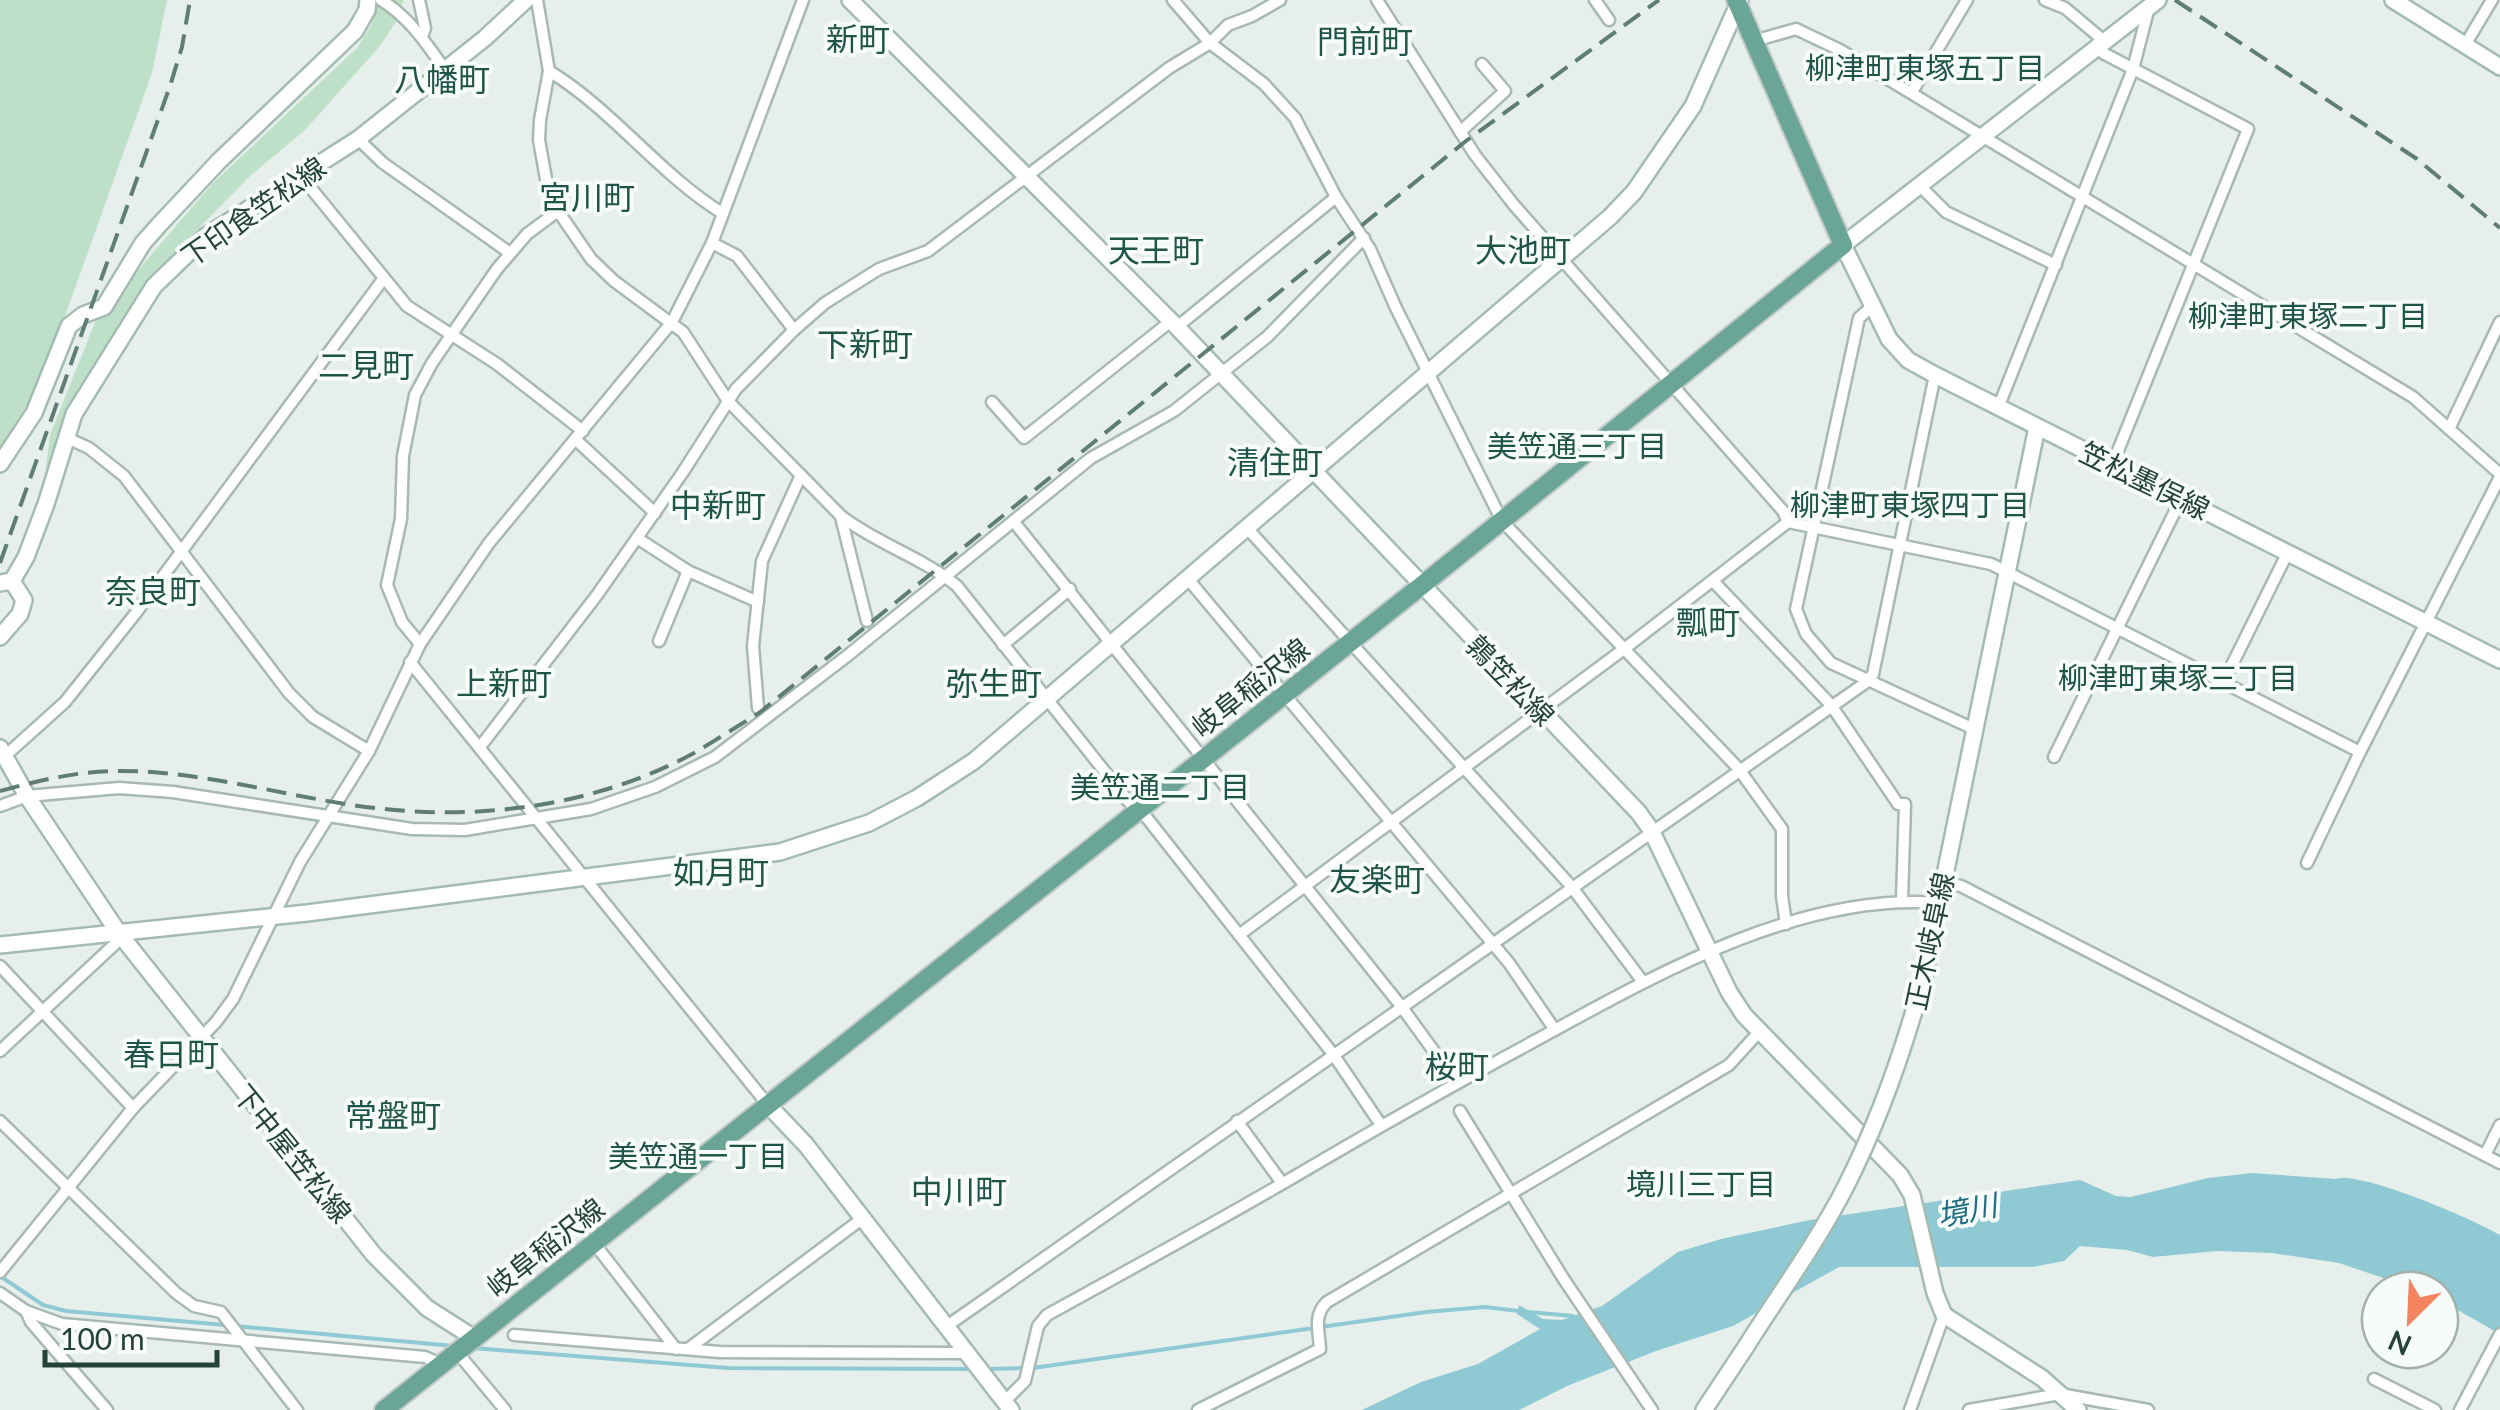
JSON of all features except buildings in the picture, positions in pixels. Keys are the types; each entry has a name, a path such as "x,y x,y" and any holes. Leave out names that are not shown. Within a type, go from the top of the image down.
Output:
{"main road":[{"path":"0,464 34,413 70,326 83,315 104,307 144,243 220,161 355,30 367,10 368,0"},
{"name":"下印食笠松線","path":"6,582 26,557 74,414 154,286 206,236 358,138 446,70 526,0"},
{"name":"鶉笠松線","path":"850,0 1174,324 1639,813 1652,830 1729,992 1759,1032 1900,1176 1912,1194 1935,1293 1944,1315"},
{"path":"2393,0 2500,67"},
{"path":"1738,1 1844,245 2154,3"},
{"path":"0,944 306,913 732,861 823,840 917,798 974,761 1634,192 1692,106 1738,1"},
{"name":"笠松墨俣線","path":"1844,245 1898,350 1935,375 2500,660"},
{"name":"岐阜稲沢線","path":"384,1410 1844,245"},
{"name":"正木岐阜線","path":"1704,1410 1844,1189 1905,1045 1925,972 2037,427"},
{"path":"0,637 20,614 24,600 6,582"},
{"name":"下中屋笠松線","path":"4,761 118,932 374,1254 465,1346"},
{"path":"768,1105 806,1145 1008,1406"},
{"path":"1944,1315 2014,1359 2078,1410"}],"street":[{"path":"381,0 422,37 446,70"},
{"path":"419,0 425,28 422,37"},
{"path":"537,0 549,72 539,140 548,190 591,258 614,281 683,332 728,401 841,516 957,586 1333,1054 1381,1125"},
{"path":"1,1268 133,1108 233,999 278,914 286,890 369,751 420,644 488,543 672,322 712,243 803,0"},
{"path":"1174,0 1210,42 1285,104 1336,197 1364,238 1502,521 1738,768 1782,829 1786,924"},
{"path":"480,747 597,596 728,401 794,330 825,303 879,269 928,251 1169,68 1228,26 1280,0"},
{"path":"1378,0 1460,132 1504,193 1784,511 1788,522"},
{"path":"1595,0 1609,20"},
{"path":"1912,92 1967,0"},
{"path":"2045,0 2066,8 2100,42 2103,53 2248,129 2113,462"},
{"path":"2464,45 2492,0"},
{"path":"1998,408 2085,196 2154,3"},
{"path":"1754,40 1786,29 1806,32 1912,92 2413,397 2500,476 2307,863"},
{"path":"1460,132 1505,91 1482,64"},
{"path":"549,72 597,106 656,162 722,212"},
{"path":"358,138 383,164 510,253"},
{"path":"301,176 407,306 497,364 579,435 655,513"},
{"path":"1919,185 1946,212 2056,265"},
{"path":"992,402 1024,438 1336,197"},
{"path":"420,644 402,622 387,585 401,519 402,456 414,395 451,334 510,253 558,210"},
{"path":"0,806 27,796 119,788 173,792 412,829 465,830 591,809 655,786 715,757 1092,458 1174,412 1267,338 1364,238"},
{"path":"712,243 737,256 794,330"},
{"path":"4,761 64,702 183,553 384,278"},
{"path":"1872,306 1859,318 1796,609 1806,634 1831,664 1974,729"},
{"path":"2448,428 2500,322"},
{"path":"946,1326 1868,680 1873,674 1935,375"},
{"path":"67,438 88,448 124,476 289,693 313,717 369,751"},
{"path":"758,708 753,646 766,549 801,475"},
{"path":"2054,757 2182,497"},
{"path":"841,516 866,621"},
{"path":"1014,522 1401,1006 1457,1083"},
{"path":"1239,935 1788,522 1992,564 2360,752"},
{"path":"1247,528 1571,886 1643,982"},
{"path":"636,538 688,571 758,602"},
{"path":"2222,683 2288,552"},
{"path":"659,641 688,571"},
{"path":"1188,579 1492,942 1555,1030"},
{"path":"1713,581 1832,705 1898,804 1905,804 1902,900"},
{"path":"1003,645 1070,588"},
{"path":"410,662 768,1105"},
{"path":"1943,882 1962,886 2500,1162"},
{"path":"1008,1406 1025,1381 1038,1326 1047,1315 1643,982 1710,952 1820,913 1902,900 1938,903"},
{"path":"0,1051 115,944 118,932"},
{"path":"0,966 133,1108"},
{"path":"1198,1410 1320,1349 1317,1318 1327,1302 1728,1065 1759,1032"},
{"path":"1460,1111 1652,1410"},
{"path":"1237,1121 1282,1183"},
{"path":"0,1122 176,1293 194,1306 221,1312 297,1410"},
{"path":"2486,1155 2500,1125"},
{"path":"682,1349 863,1218"},
{"path":"594,1243 682,1349"},
{"path":"0,1293 26,1311 62,1324 424,1357 442,1364"},
{"path":"26,1311 107,1410"},
{"path":"1910,1410 1944,1315"},
{"path":"2460,1410 2500,1334"},
{"path":"514,1335 682,1349 967,1355"},
{"path":"465,1346 504,1410"},
{"path":"2374,1379 2436,1410"},
{"path":"1969,1410 2060,1394 2148,1410"}],"green space":[{"path":"0,0 167,0 152,73 41,383 0,447"},
{"path":"374,0 403,0 401,14 380,46 304,131 251,175 150,278 69,411 44,483 50,435 96,320 118,301 133,276 212,184 357,48 372,24"}],"water":[{"name":"境川","path":"2252,1173 2349,1178 2443,1208 2500,1235 2500,1334 2460,1311 2460,1270 2360,1270 2272,1253 2217,1251 2153,1257 2127,1250 2080,1246 2064,1261 2032,1267 1839,1267 1733,1326 1656,1351 1567,1386 1519,1410 1362,1410 1421,1382 1478,1364 1540,1329 1517,1314 1519,1305 1543,1319 1562,1320 1602,1306 1678,1252 1721,1239 1810,1220 2080,1180 2116,1196 2131,1197 2208,1178"}],"waterway":[{"path":"0,1276 43,1305 66,1311 225,1325"},
{"path":"1033,1368 1426,1312 1485,1307 1519,1311"},
{"path":"1528,1312 1573,1316"},
{"path":"235,1326 454,1346"},
{"path":"473,1348 728,1368 973,1369"},
{"path":"988,1369 1023,1368"}],"railway":[{"path":"0,563 170,86 190,0"},
{"path":"0,791 84,773 146,772 384,809 503,810 621,785 694,753 759,713 1466,141 1659,0"},
{"path":"2175,0 2417,159 2500,228"}],"district":[{"name":"新町","path":"858,38"},
{"name":"門前町","path":"1365,40"},
{"name":"柳津町東塚五丁目","path":"1925,67"},
{"name":"八幡町","path":"442,78"},
{"name":"宮川町","path":"587,196"},
{"name":"天王町","path":"1156,249"},
{"name":"大池町","path":"1523,249"},
{"name":"柳津町東塚二丁目","path":"2308,315"},
{"name":"下新町","path":"865,343"},
{"name":"二見町","path":"366,364"},
{"name":"美笠通三丁目","path":"1577,445"},
{"name":"清住町","path":"1275,461"},
{"name":"中新町","path":"718,504"},
{"name":"柳津町東塚四丁目","path":"1910,504"},
{"name":"奈良町","path":"153,590"},
{"name":"瓢町","path":"1708,621"},
{"name":"柳津町東塚三丁目","path":"2178,677"},
{"name":"上新町","path":"504,682"},
{"name":"弥生町","path":"994,682"},
{"name":"美笠通二丁目","path":"1160,786"},
{"name":"如月町","path":"721,871"},
{"name":"友楽町","path":"1377,878"},
{"name":"春日町","path":"171,1053"},
{"name":"桜町","path":"1457,1065"},
{"name":"常盤町","path":"393,1114"},
{"name":"美笠通一丁目","path":"698,1155"},
{"name":"境川三丁目","path":"1701,1183"},
{"name":"中川町","path":"959,1190"}]}
